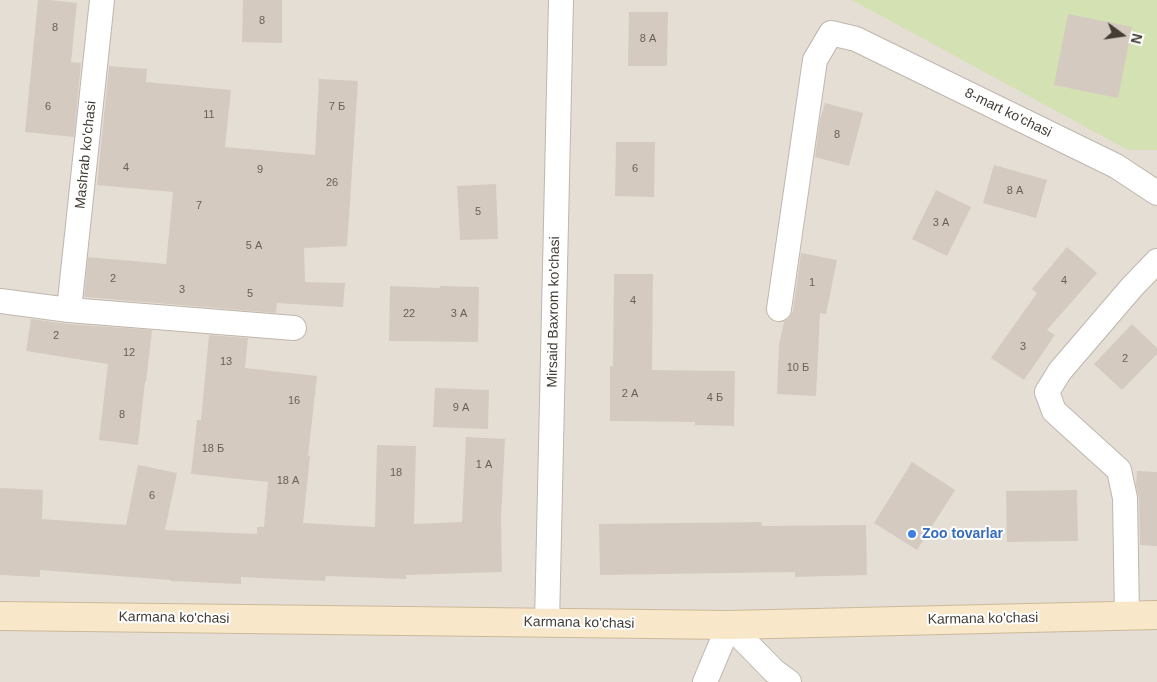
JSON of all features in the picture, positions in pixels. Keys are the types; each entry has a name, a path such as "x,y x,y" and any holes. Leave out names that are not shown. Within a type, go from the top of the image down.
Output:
{"main road":[{"name":"Karmana ko'chasi","path":"0,616 729,625 1157,615"}],"street":[{"name":"Mashrab ko'chasi","path":"69,310 102,0"},
{"name":"Mirsaid Baxrom ko'chasi","path":"547,623 561,0"},
{"name":"8-mart ko'chasi","path":"779,309 815,60 831,33 856,39 1116,166 1157,193"},
{"path":"1127,616 1125,498 1119,470 1054,410 1048,392 1060,371 1132,287 1157,261"},
{"path":"0,301 69,310 294,328"},
{"path":"705,682 729,625 774,671 789,682"}],"shaded area":[{"path":"0,0 1157,0 1157,682 0,682"}],"green space":[{"path":"852,0 1157,0 1157,150 1128,150"}],"building":[{"path":"38,0 77,3 71,62 81,63 74,137 25,132"},
{"path":"243,0 282,0 282,43 242,42"},
{"path":"629,12 668,12 667,66 628,66"},
{"path":"1068,14 1132,27 1118,98 1054,85"},
{"path":"109,66 147,69 146,82 231,90 225,147 315,155 319,79 358,81 347,246 304,248 305,282 345,283 343,307 277,303 276,313 84,297 88,257 166,264 173,192 97,185"},
{"path":"825,103 863,113 849,166 815,157 820,120"},
{"path":"616,142 655,142 654,197 615,196"},
{"path":"994,165 1047,180 1036,218 983,203"},
{"path":"496,184 498,239 460,240 457,186"},
{"path":"936,190 971,207 947,256 912,239"},
{"path":"1067,247 1097,273 1047,330 1055,335 1024,380 991,358 1037,293 1032,289"},
{"path":"801,253 837,260 826,314 820,313 816,396 777,394 779,345 784,322 793,311"},
{"path":"614,274 653,274 652,370 735,371 734,426 695,425 695,422 610,421 610,366 613,366"},
{"path":"390,286 479,287 478,342 389,341"},
{"path":"31,319 68,324 152,330 138,445 99,440 108,364 26,351"},
{"path":"1132,324 1157,348 1157,354 1122,390 1094,364"},
{"path":"209,335 248,338 245,368 317,376 303,523 375,527 377,445 416,446 414,524 462,522 466,437 505,439 501,518 502,572 406,575 406,579 326,576 325,581 241,577 241,584 170,581 40,570 40,577 0,575 0,488 43,490 42,519 126,525 138,465 177,473 165,530 257,534 257,527 264,527 268,482 191,474 197,420 201,420"},
{"path":"435,388 489,390 488,429 433,427"},
{"path":"912,462 955,490 917,550 874,523"},
{"path":"1137,471 1157,472 1157,546 1140,545 1139,498 1136,485"},
{"path":"1077,490 1078,541 1007,542 1006,491"},
{"path":"761,522 762,526 866,525 867,575 795,577 795,572 600,575 599,524"}],"place":[{"name":"Zoo tovarlar","path":"912,534"}]}
